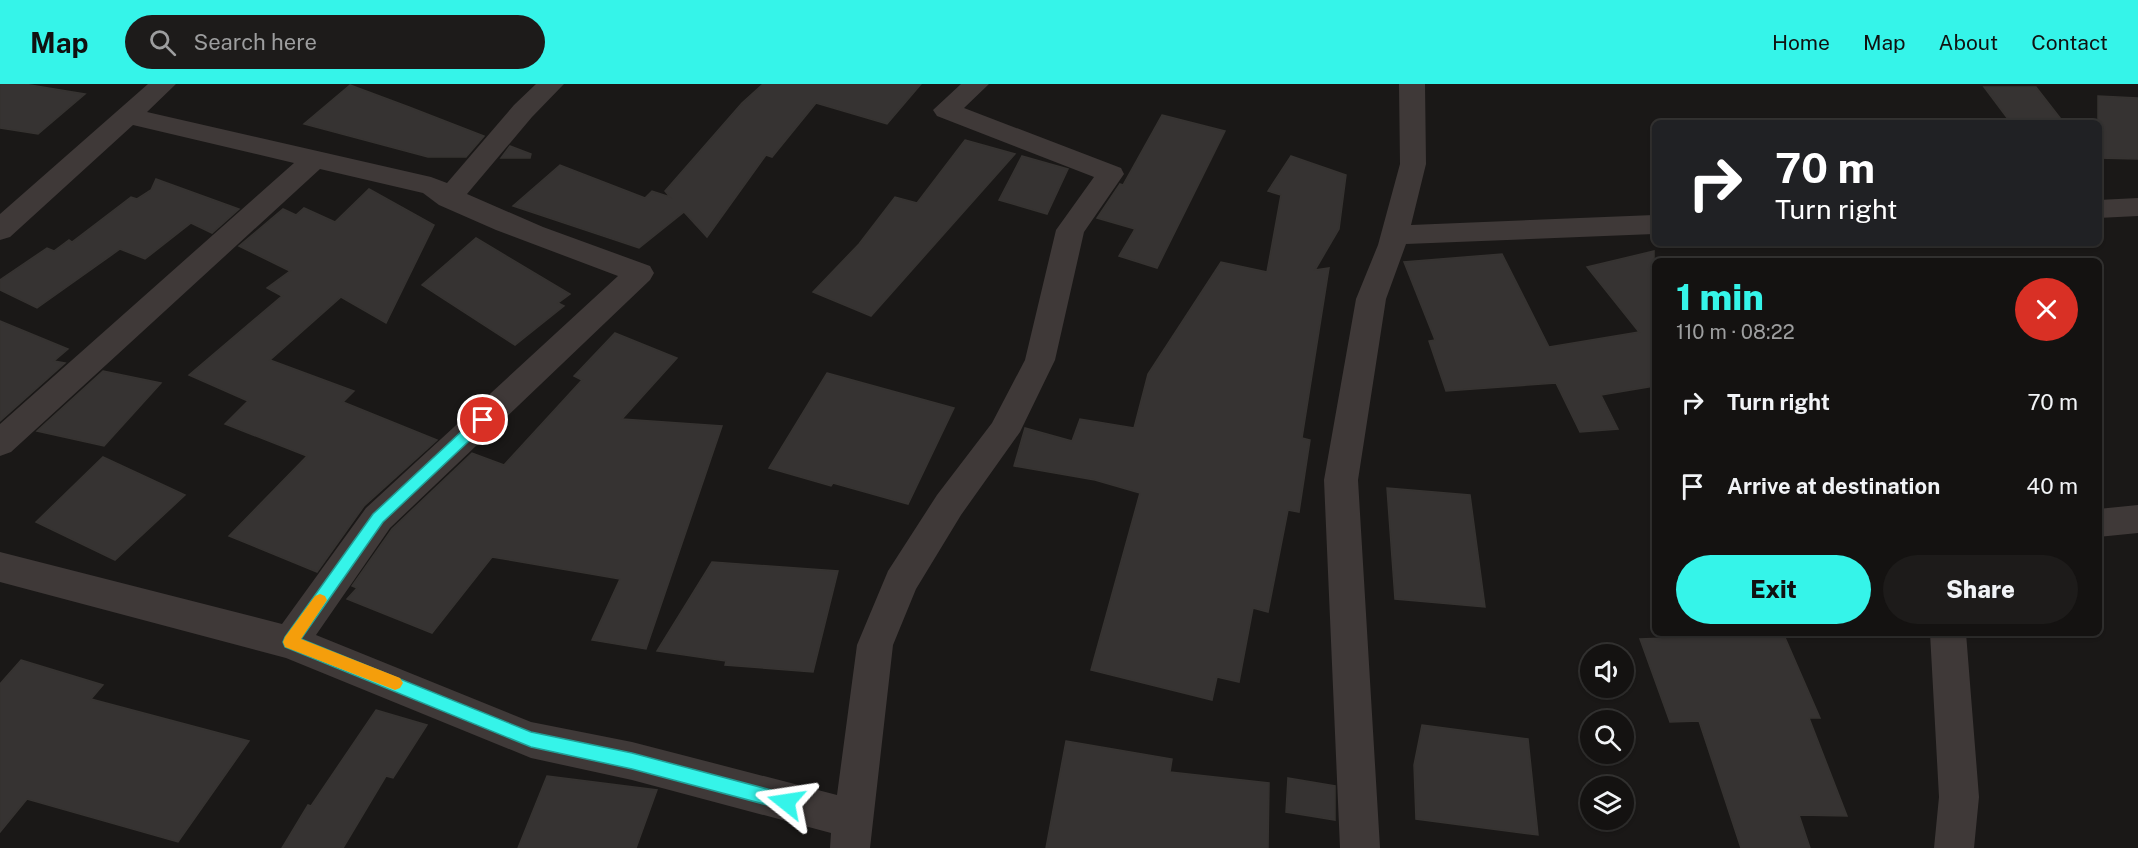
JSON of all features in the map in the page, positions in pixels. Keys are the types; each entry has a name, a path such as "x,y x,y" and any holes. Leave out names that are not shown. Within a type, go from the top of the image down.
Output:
{"street":[{"path":"0,230 163,84"},
{"path":"449,198 523,111 551,84"},
{"path":"0,567 290,642 531,740 632,761 851,834 875,645 901,582 949,505 1004,432 1040,360 1070,230 1111,174 946,110 976,84"},
{"path":"1360,848 1341,480 1371,299 1394,235 1413,164 1413,84"},
{"path":"128,116 431,186 449,198 527,231 640,273 378,518 290,642"},
{"path":"0,443 316,158"},
{"path":"2102,209 2134,212"},
{"path":"1394,235 1652,225"},
{"path":"2102,523 2138,519"},
{"path":"1948,636 1959,797 1954,848"}],"building":[{"path":"0,84 24,84 85,94 38,134 0,128"},
{"path":"763,84 921,84 887,124 816,103 772,157 766,155 707,237 684,212 639,248 513,206 560,165 645,198 652,191 670,197 665,191 742,103"},
{"path":"350,85 484,136 466,157 428,157 304,124"},
{"path":"1984,87 2036,87 2062,120 2009,120"},
{"path":"2098,96 2138,98 2138,159 2102,158 2102,120 2098,120"},
{"path":"1162,115 1225,131 1157,268 1119,256 1135,229 1097,218 1120,184 1123,185"},
{"path":"965,140 1015,154 871,316 813,292 859,244 895,197 917,203"},
{"path":"510,146 531,154 530,158 501,158"},
{"path":"1022,156 1068,169 1047,214 999,200"},
{"path":"1291,156 1346,175 1339,229 1315,270 1329,268 1302,438 1310,440 1299,512 1288,510 1268,612 1253,608 1239,682 1217,677 1212,700 1091,670 1140,493 1095,480 1014,466 1025,428 1072,441 1080,419 1134,428 1148,374 1221,262 1267,272 1281,195 1268,191"},
{"path":"156,179 239,209 212,233 191,223 145,259 120,249 37,308 0,290 0,280 47,248 54,251 69,240 72,242 131,197 137,199 151,190"},
{"path":"369,189 434,225 386,323 341,297 270,360 354,391 343,402 437,440 364,506 317,572 229,536 307,456 225,424 248,401 189,375 282,296 267,288 290,271 239,246 283,209 296,215 304,208 335,222"},
{"path":"476,238 570,294 558,303 564,306 515,345 422,285"},
{"path":"1654,251 1654,258 1652,258 1652,386 1601,395 1618,429 1580,432 1556,383 1446,391 1429,341 1435,340 1404,262 1502,254 1549,347 1639,332 1587,267"},
{"path":"0,321 68,349 54,361 65,363 0,421"},
{"path":"615,333 677,358 622,419 722,426 646,649 592,640 620,579 492,557 432,633 347,599 357,588 352,586 392,529 472,453 504,465 582,380 574,376"},
{"path":"103,371 161,383 104,446 37,431"},
{"path":"827,373 954,408 908,504 833,483 831,486 769,468"},
{"path":"103,457 185,495 115,560 36,522"},
{"path":"1387,488 1470,495 1485,607 1395,599"},
{"path":"712,562 838,571 813,672 725,665 726,661 657,651"},
{"path":"1784,636 1820,718 1809,718 1847,816 1799,815 1810,848 1741,848 1699,721 1670,722 1640,639"},
{"path":"21,660 103,685 91,699 249,741 178,842 27,799 0,832 0,684"},
{"path":"376,710 427,725 393,778 386,776 343,848 282,848 308,805 311,806"},
{"path":"1422,725 1528,739 1538,835 1416,819 1414,765"},
{"path":"1066,741 1172,759 1170,772 1269,783 1268,848 1046,848"},
{"path":"547,776 657,790 636,848 518,848"},
{"path":"1288,778 1335,786 1335,820 1286,812"}],"slow traffic":[{"path":"320,600 290,642 395,683"}],"route":[{"path":"483,420 378,518 290,642 381,677 531,740 632,761 786,802"}]}
